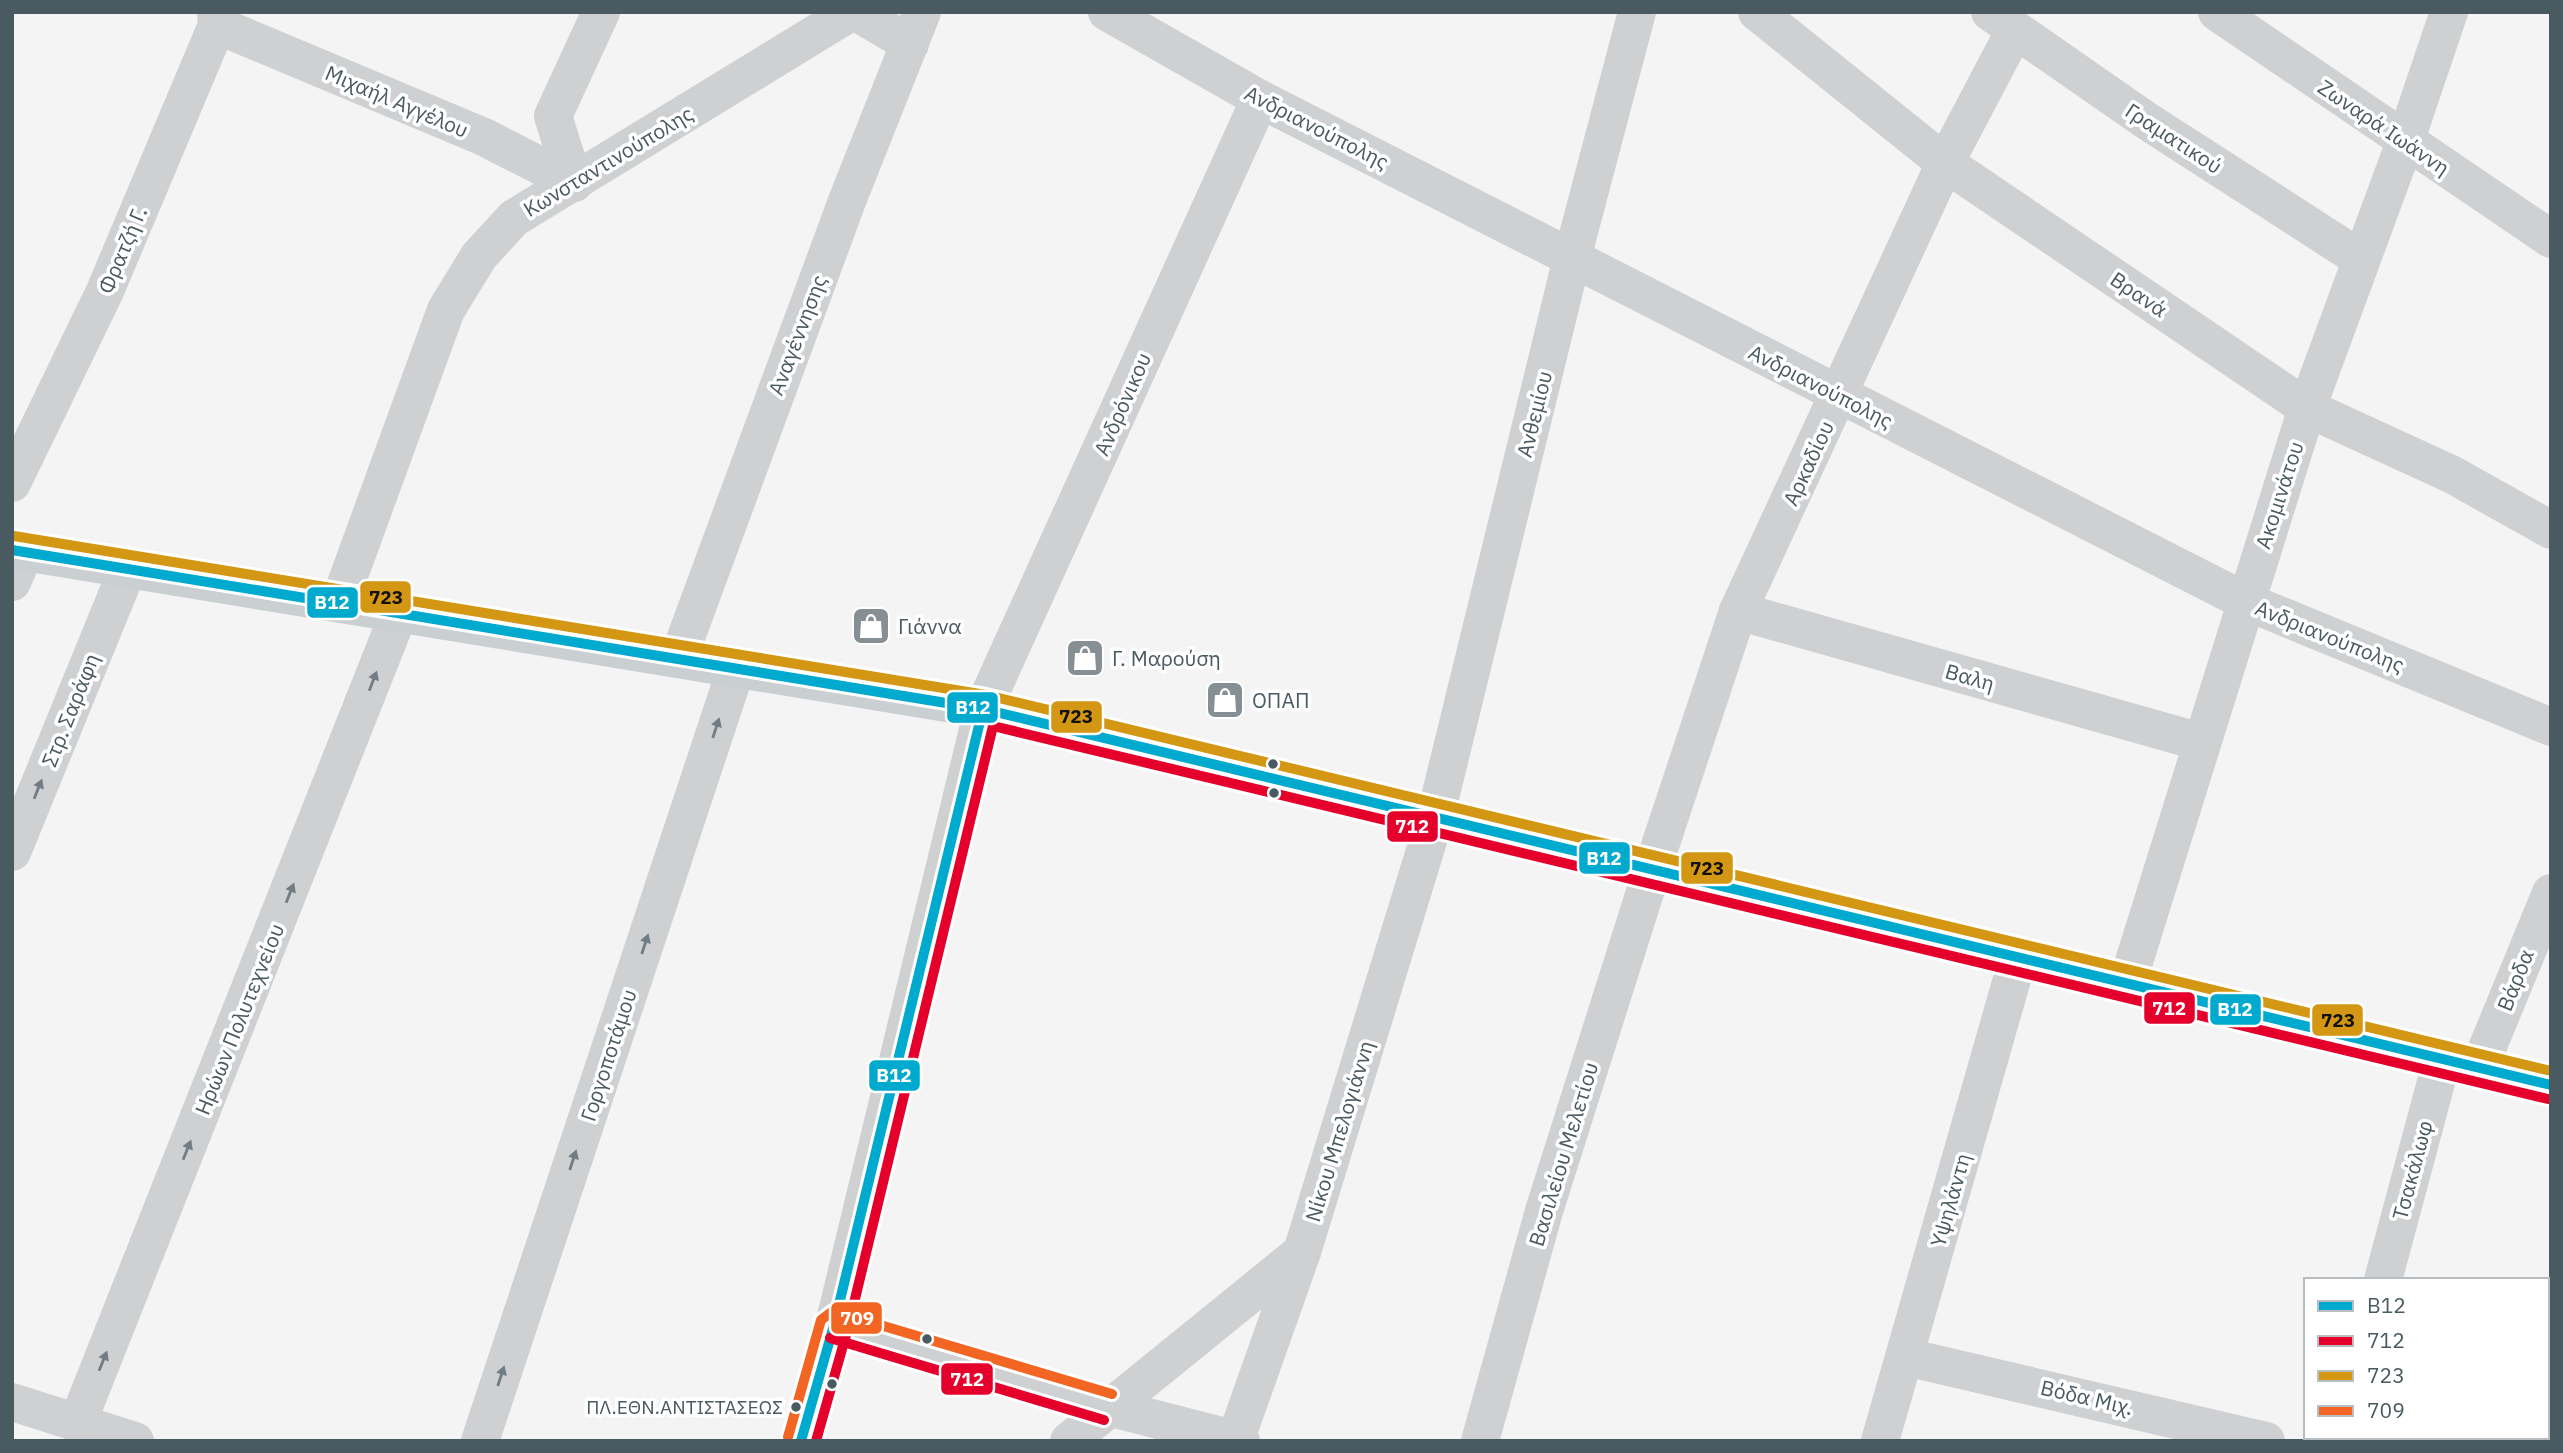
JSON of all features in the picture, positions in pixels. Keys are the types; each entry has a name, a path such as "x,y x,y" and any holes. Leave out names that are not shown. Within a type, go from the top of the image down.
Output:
{"main road":[{"path":"17,561 128,568 983,709 2551,1085"}],"street":[{"path":"574,183 553,116 601,12"},
{"path":"853,12 916,28"},
{"name":"Κωνσταντινούπολης","path":"339,603 446,310 479,256 513,218 853,12"},
{"name":"Ανδριανούπολης","path":"1107,12 1260,99 2245,601 2551,727"},
{"name":"Ανθεμίου","path":"1435,818 1572,258 1637,12"},
{"name":"Βρανά","path":"1757,12 1945,163 2307,408 2453,475 2551,530"},
{"name":"Ζωναρά Ιωάννη","path":"2217,12 2551,239"},
{"name":"Ακομινάτου","path":"2127,984 2307,408 2405,142 2449,12"},
{"name":"Μιχαήλ Αγγέλου","path":"216,19 484,137 574,183"},
{"name":"Φρατζή Γ.","path":"12,484 105,291 216,19"},
{"name":"Αρκαδίου","path":"1651,870 1738,611 1945,163 2002,22"},
{"name":"Γραματικού","path":"2002,22 2361,258"},
{"name":"Αναγέννησης","path":"678,659 847,201 916,28"},
{"name":"Ανδρόνικου","path":"801,1441 834,1325 983,709 1260,99"},
{"name":"Στρ. Σαράφη","path":"12,852 128,568"},
{"name":"Βαλη","path":"1738,611 2201,742"},
{"name":"Ηρώων Πολυτεχνείου","path":"78,1424 399,613"},
{"name":"Γοργοποτάμου","path":"480,1441 736,669"},
{"name":"Νίκου Μπελογιάννη","path":"1237,1440 1302,1252 1435,818"},
{"name":"Βασιλείου Μελετίου","path":"1480,1441 1544,1211 1651,870"},
{"name":"Βάρδα","path":"2479,1068 2551,892"},
{"name":"Υψηλάντη","path":"1880,1441 2018,958"},
{"name":"Τσακάλωφ","path":"2384,1278 2442,1060"},
{"path":"1069,1441 1302,1252"},
{"path":"834,1325 1108,1408 1237,1440"},
{"name":"Βόδα Μιχ.","path":"1906,1357 2266,1441"},
{"path":"12,1402 135,1441"}],"transit line":[{"name":"723","path":"14,536 986,695 2551,1071"},
{"name":"Β12","path":"12,550 983,709 2551,1085"},
{"name":"Β12","path":"801,1441 834,1325 983,709"},
{"name":"712","path":"816,1441 848,1328 993,726 2548,1099"},
{"name":"709","path":"788,1437 821,1320 833,1311 1112,1394"},
{"name":"712","path":"830,1338 1104,1420"}],"place":[{"name":"Γιάννα","path":"871,626"},
{"name":"Γ. Μαρούση","path":"1085,658"},
{"name":"ΟΠΑΠ","path":"1225,700"},
{"name":"ΠΛ.ΕΘΝ.ΑΝΤΙΣΤΑΣΕΩΣ","path":"796,1407"}]}
